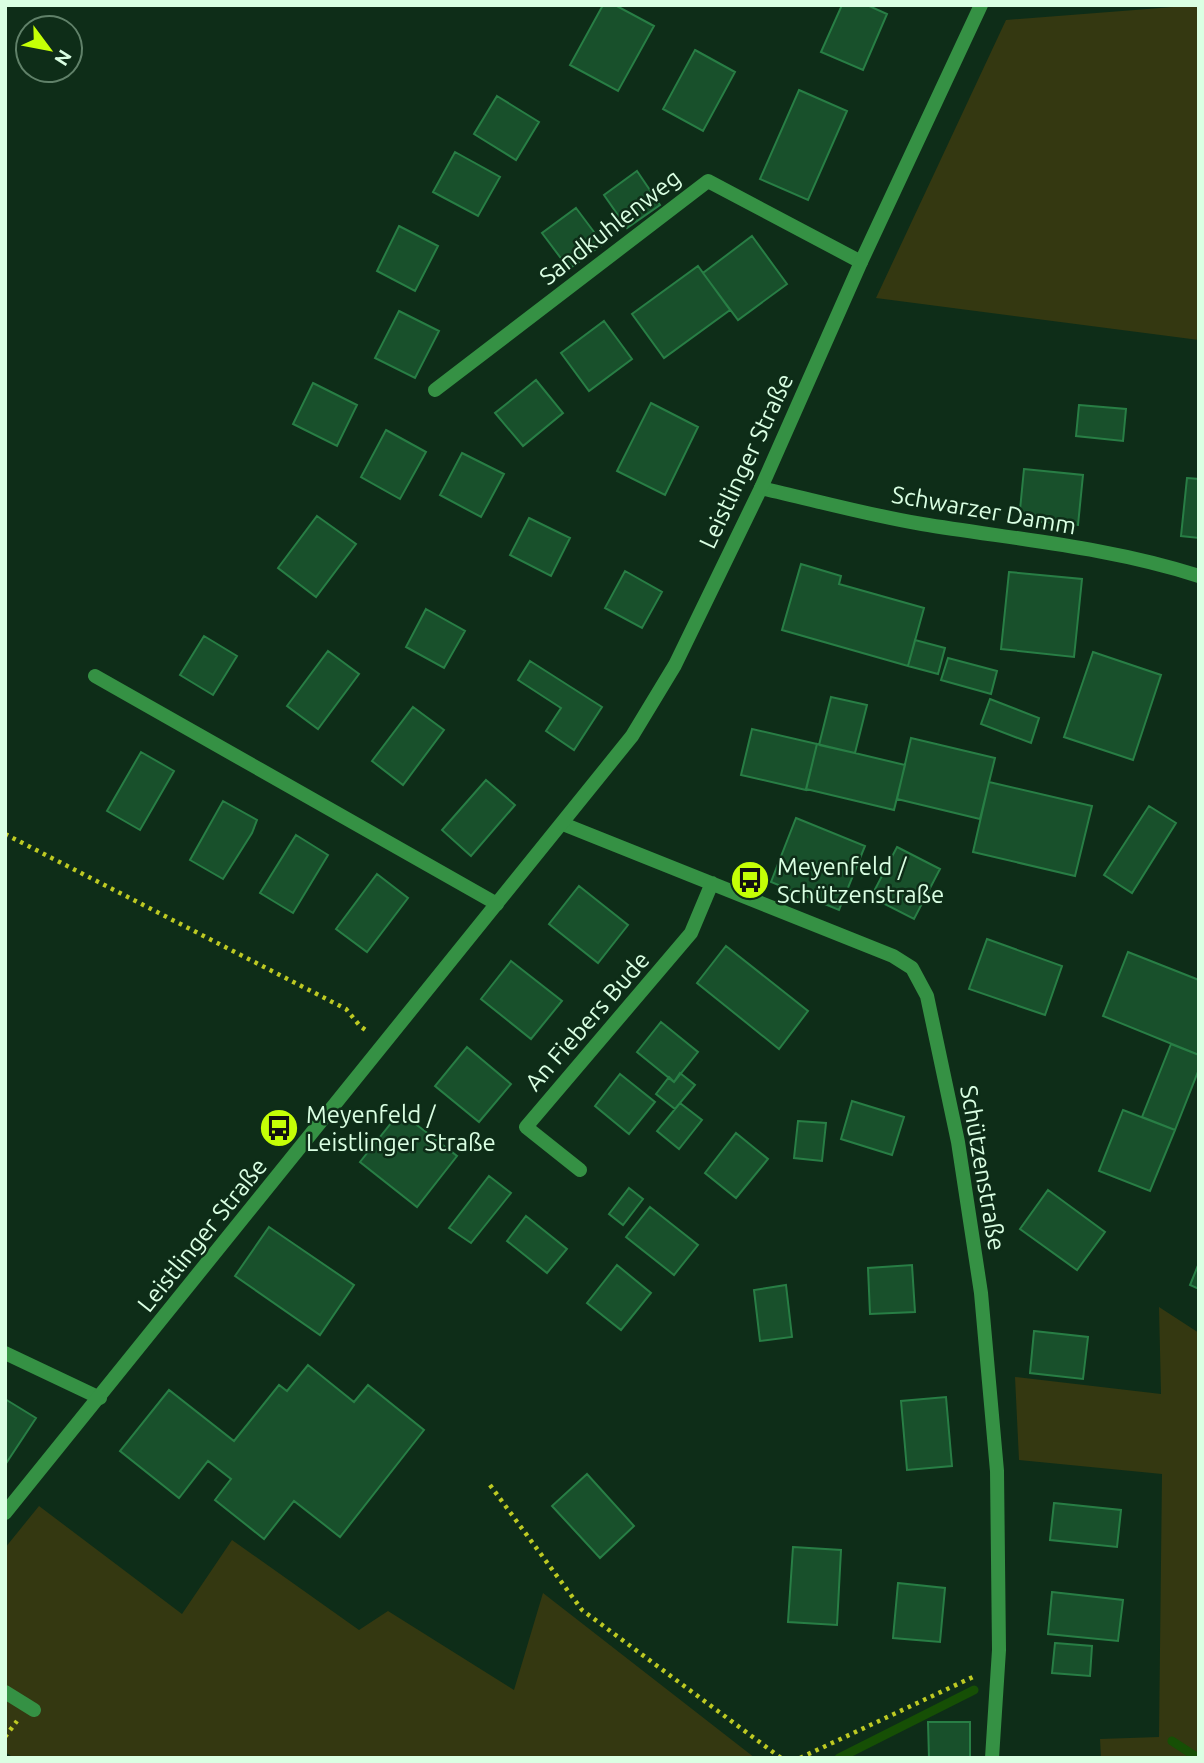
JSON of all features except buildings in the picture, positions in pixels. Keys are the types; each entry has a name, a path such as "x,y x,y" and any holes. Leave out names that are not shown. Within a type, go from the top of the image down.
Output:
{"street":[{"name":"Leistlinger Straße","path":"5,1513 632,736 675,665 761,488 861,262 981,5"},
{"name":"Sandkuhlenweg","path":"435,390 708,181 861,262"},
{"name":"Schwarzer Damm","path":"761,488 917,523 1108,554 1199,576"},
{"path":"95,676 497,904"},
{"name":"Schützenstraße","path":"563,824 893,956 912,968 927,996 958,1142 981,1293 997,1471 998,1665 992,1758"},
{"name":"An Fiebers Bude","path":"580,1170 526,1127 691,933 712,883"},
{"path":"5,1353 100,1398"},
{"path":"5,1692 34,1710"}],"path":[{"path":"5,834 346,1009 360,1026 386,1044"},
{"path":"490,1485 582,1610 781,1758"},
{"path":"800,1758 998,1665"}],"green space":[{"path":"1199,5 1199,340 876,298 1006,20"},
{"path":"1159,1307 1199,1333 1199,1758 1101,1758 1100,1739 1159,1737 1162,1474 1019,1460 1015,1377 1161,1394"},
{"path":"39,1506 182,1614 232,1540 359,1630 388,1611 514,1690 543,1593 755,1758 14,1758 5,1752 5,1548"}],"waterway":[{"path":"839,1758 974,1690"},
{"path":"1172,1741 1198,1758"}],"place":[{"name":"Meyenfeld / Schützenstraße","path":"750,880"},
{"name":"Meyenfeld / Leistlinger Straße","path":"279,1128"}]}
